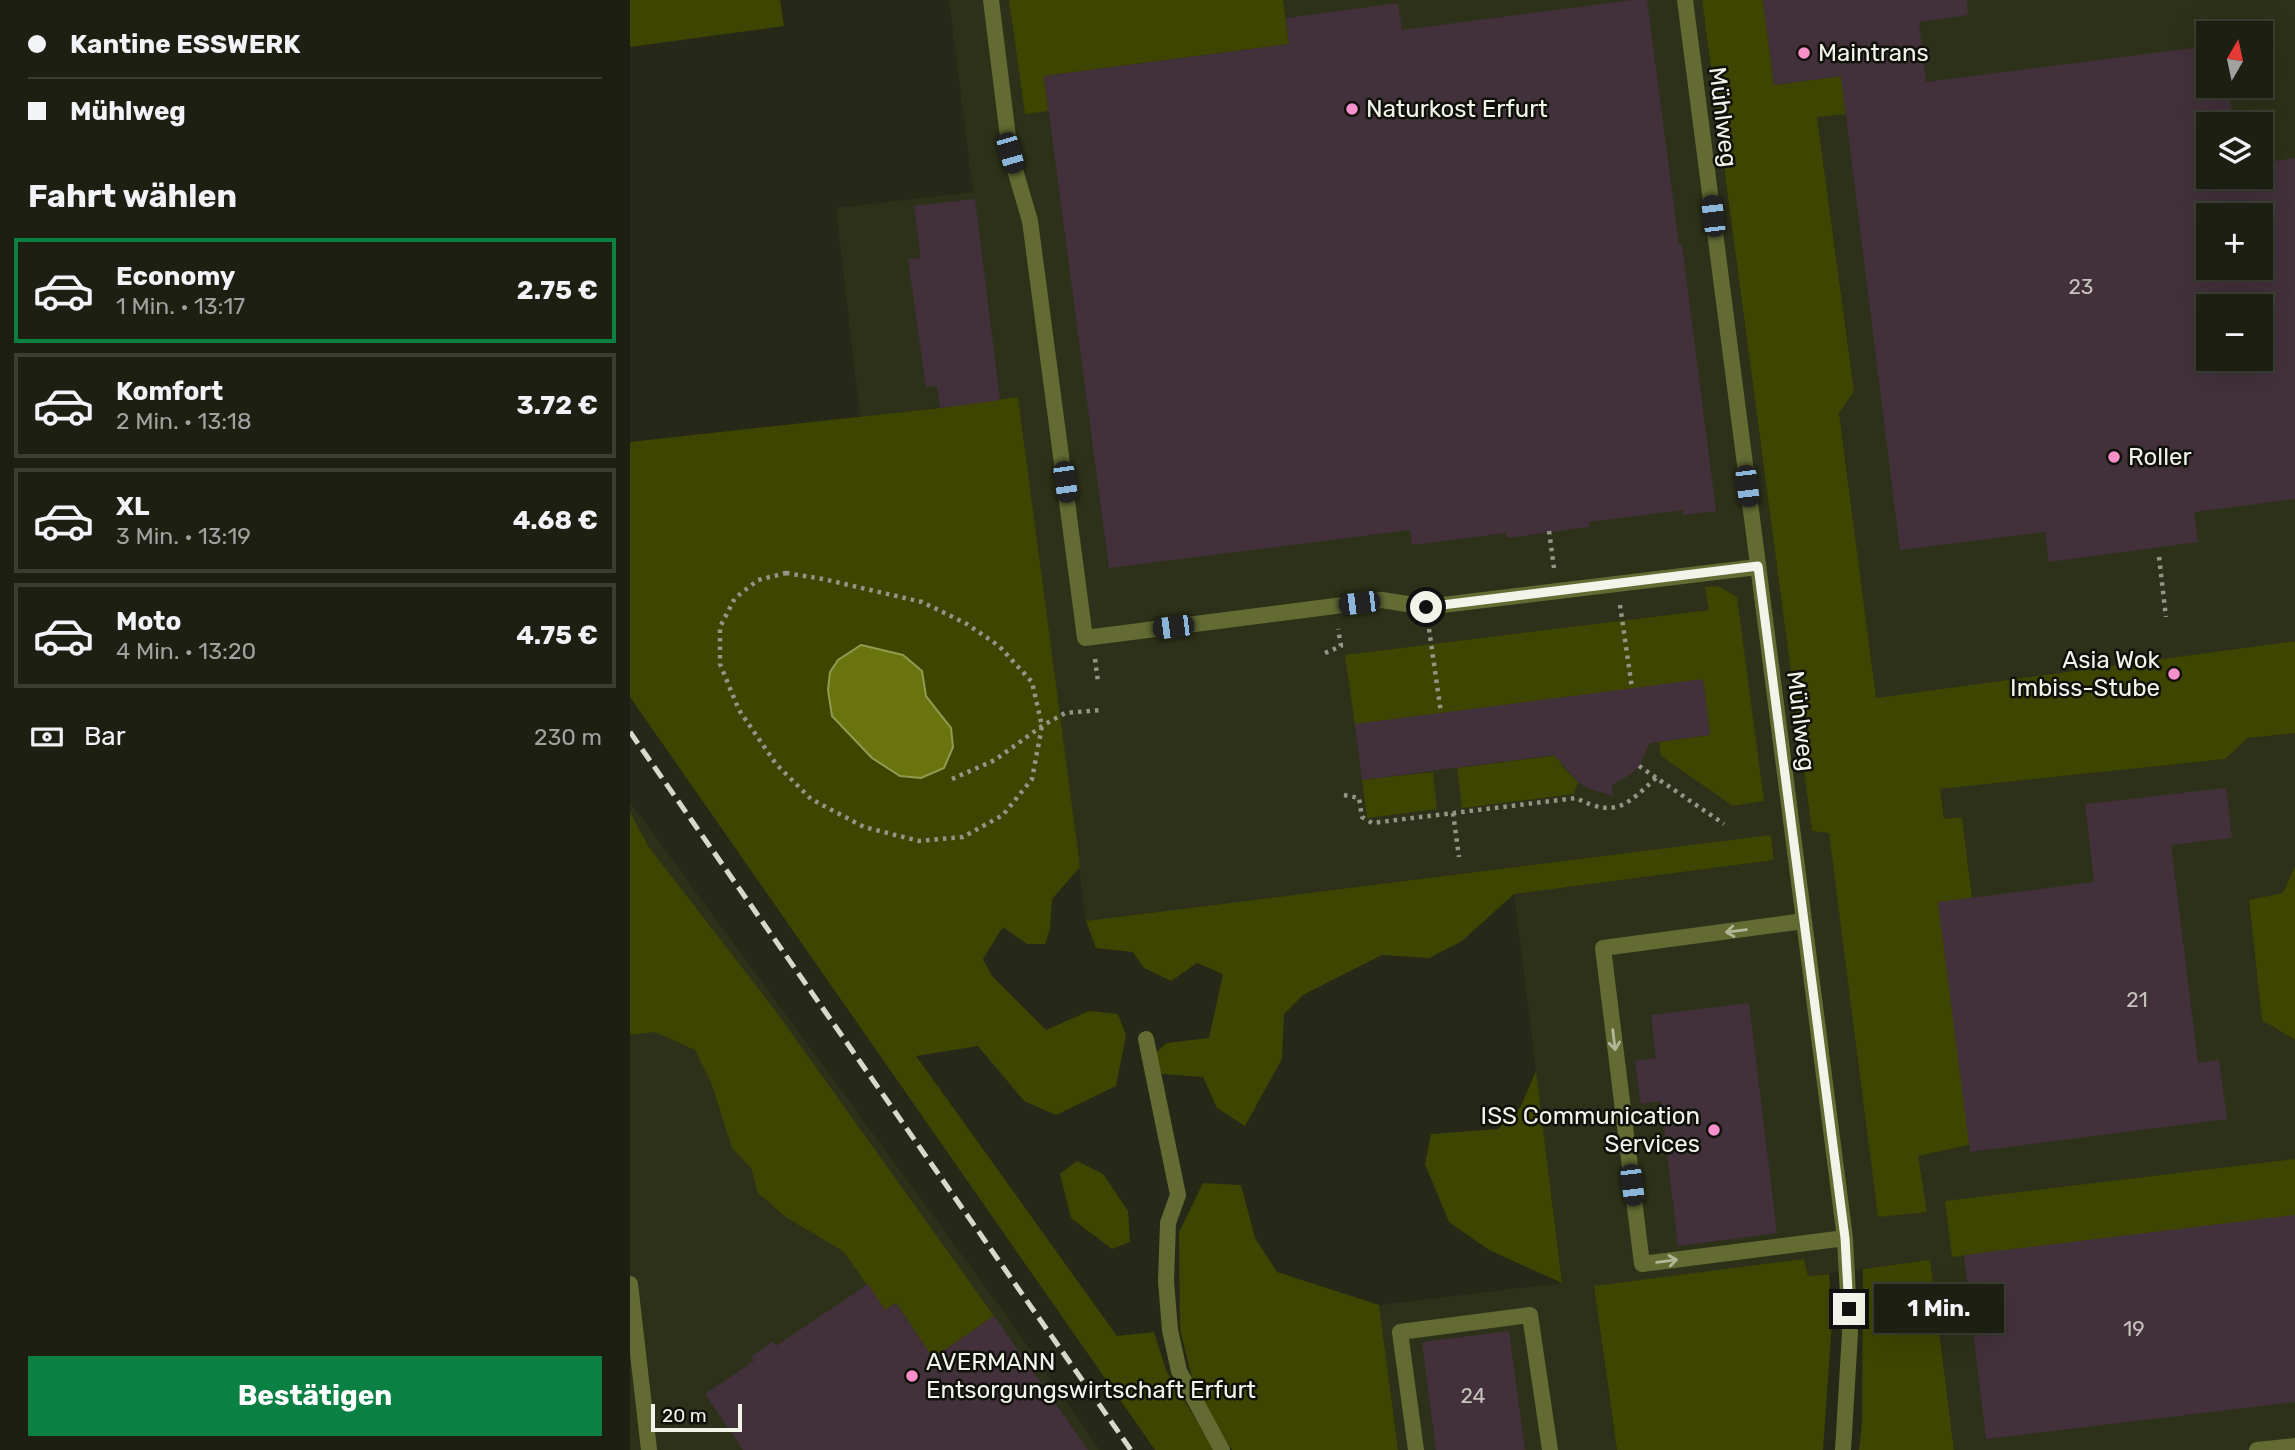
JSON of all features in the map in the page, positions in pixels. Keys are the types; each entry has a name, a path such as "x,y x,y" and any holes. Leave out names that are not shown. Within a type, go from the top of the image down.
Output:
{"lane":[{"path":"991,0 1010,153 1030,221 1085,638 1382,600 1426,607 1758,566"},
{"name":"Mühlweg","path":"1685,0 1845,1238 1850,1333 1843,1450"},
{"path":"1804,922 1603,948 1642,1264 1845,1238"},
{"path":"1146,1039 1178,1195 1168,1223 1166,1281 1170,1330 1179,1371 1222,1450"},
{"path":"630,1284 649,1450"},
{"path":"1416,1450 1400,1332 1530,1315 1550,1450"},
{"path":"2257,1450 2295,1446"}],"path":[{"path":"1549,531 1557,591"},
{"path":"2159,557 2166,617"},
{"path":"786,573 922,602 967,624 999,646 1031,682 1042,726 1032,779 1003,815 963,837 919,841 864,827 811,799 776,764 739,710 720,664 720,627 735,598 758,580 786,573"},
{"path":"1616,584 1632,688"},
{"path":"1325,653 1340,646 1335,606"},
{"path":"1426,607 1441,713"},
{"path":"952,779 995,760 1065,713 1101,710"},
{"path":"1639,766 1724,824"},
{"path":"1344,795 1359,798 1362,817 1372,823 1576,798 1600,807 1624,806 1657,778"},
{"path":"1453,813 1459,857"}],"shaded area":[{"path":"630,0 780,0 784,26 630,47"},
{"path":"949,0 1009,0 1025,113 1044,76 1289,44 1283,0 1702,0 1812,831 1829,832 1918,1156 1969,1145 1972,897 1962,818 1944,819 1940,789 2224,759 2248,738 2295,733 2295,866 2283,893 2249,900 2262,1020 2295,1040 2295,1159 1945,1202 2295,1216 2295,1450 1954,1450 1930,1260 1808,1276 1804,1259 1594,1287 1617,1450 1398,1450 1379,1305 1562,1283 1514,894 1774,860 1772,836 1086,921 1018,398 860,417 836,208 973,192","holes":["1710,610 1733,806 1660,742 1710,735 1703,679 1346,656"]},
{"path":"1009,0 1283,0 1289,44 1044,76 1048,111 1025,114"},
{"path":"1702,0 1763,0 1774,85 1841,76 1846,114 1817,117 1854,391 1839,413 1876,698 2295,641 2295,733 2248,738 2225,759 1940,789 1944,819 1962,817 1972,898 1969,1145 1918,1156 1927,1212 1878,1217 1829,833 1812,831"},
{"path":"1763,0 2295,0 2295,641 1876,699 1839,413 1854,390 1817,117 1841,76 1774,85"},
{"path":"1018,397 1080,867 1052,899 1050,929 1045,944 1027,944 1003,927 983,959 992,976 1046,1030 1089,1011 1118,1014 1126,1035 1116,1086 1056,1115 1024,1101 978,1046 916,1056 1117,1336 1154,1332 1166,1370 1214,1450 1155,1450 630,697 630,442","holes":["861,645 922,671 926,696 951,729 920,778 900,776 872,758 832,716 828,690 830,672 838,660"]},
{"path":"1718,586 1737,597 1764,801 1733,806 1661,756 1659,742 1710,735 1703,680 1355,724 1345,655 1709,610 1705,587"},
{"path":"861,645 903,655 922,671 926,696 951,728 953,747 944,768 921,778 900,776 872,758 832,716 828,690 830,672 838,660"},
{"path":"1560,755 1562,766 1578,782 1574,794 1462,808 1457,768"},
{"path":"1433,772 1437,809 1367,818 1362,780"},
{"path":"630,802 1003,1311 1100,1450 630,1450"},
{"path":"630,812 648,846 774,1009 994,1316 933,1358 896,1303 885,1310 843,1251 787,1218 758,1193 751,1168 732,1148 712,1085 695,1050 655,1032 630,1035"},
{"path":"1771,835 1774,860 1514,894 1462,941 1429,958 1382,955 1303,995 1284,1014 1282,1059 1245,1126 1217,1108 1203,1077 1162,1074 1153,1055 1167,1043 1209,1038 1223,974 1197,963 1171,981 1144,968 1133,952 1096,948 1086,921"},
{"path":"2295,866 2295,1040 2262,1020 2249,900 2283,893"},
{"path":"1536,1071 1562,1283 1489,1250 1449,1222 1425,1164 1431,1134 1498,1129 1520,1108"},
{"path":"2295,1159 2295,1216 1952,1257 1945,1201"},
{"path":"1077,1161 1103,1174 1128,1211 1130,1242 1112,1249 1071,1218 1060,1174"},
{"path":"1203,1183 1241,1185 1255,1238 1277,1272 1379,1305 1398,1450 1232,1450 1195,1390 1180,1329 1179,1232"},
{"path":"1804,1259 1808,1276 1829,1274 1832,1321 1823,1450 1617,1450 1594,1286"},
{"path":"1930,1260 1954,1450 1859,1450 1862,1423 1863,1269"}],"building":[{"path":"1647,0 1716,511 1683,515 1683,510 1589,522 1589,527 1507,538 1506,533 1412,545 1410,530 1109,568 1044,76 1289,44 1286,18 1398,3 1402,30"},
{"path":"1763,0 1967,0 1968,15 1919,22 1926,82 2196,48 2196,98 2230,98 2232,112 2196,112 2196,189 2273,189 2273,161 2295,158 2295,499 2194,512 2198,542 2049,562 2045,532 1900,550 1841,76 1774,85"},
{"path":"975,199 1000,400 940,408 937,386 926,387 908,259 921,258 914,206"},
{"path":"1703,679 1710,735 1650,743 1639,766 1612,785 1613,796 1578,782 1554,755 1362,780 1355,724"},
{"path":"2226,788 2232,838 2171,845 2198,1063 2219,1060 2227,1119 1970,1152 1938,902 2094,882 2085,804"},
{"name":"ISS Communication Services","path":"1749,1003 1777,1233 1678,1246 1661,1101 1641,1104 1635,1061 1656,1058 1651,1015"},
{"path":"2295,1215 2295,1402 1986,1439 1964,1255"},
{"name":"AVERMANN Entsorgungswirtschaft Erfurt","path":"868,1284 885,1310 896,1303 933,1358 994,1316 1088,1450 743,1450 705,1394 754,1361 751,1357 773,1341 776,1346"},
{"path":"1509,1331 1525,1450 1436,1450 1422,1342"}],"railway":[{"path":"630,732 1131,1450"}],"place":[{"name":"Maintrans","path":"1804,53"},
{"name":"Naturkost Erfurt","path":"1352,109"},
{"name":"Roller","path":"2114,457"},
{"name":"Asia Wok Imbiss-Stube","path":"2174,674"},
{"name":"ISS Communication Services","path":"1714,1130"},
{"name":"AVERMANN Entsorgungswirtschaft Erfurt","path":"912,1376"}],"route":[{"path":"1426,607 1758,566 1845,1238 1849,1309"}]}
